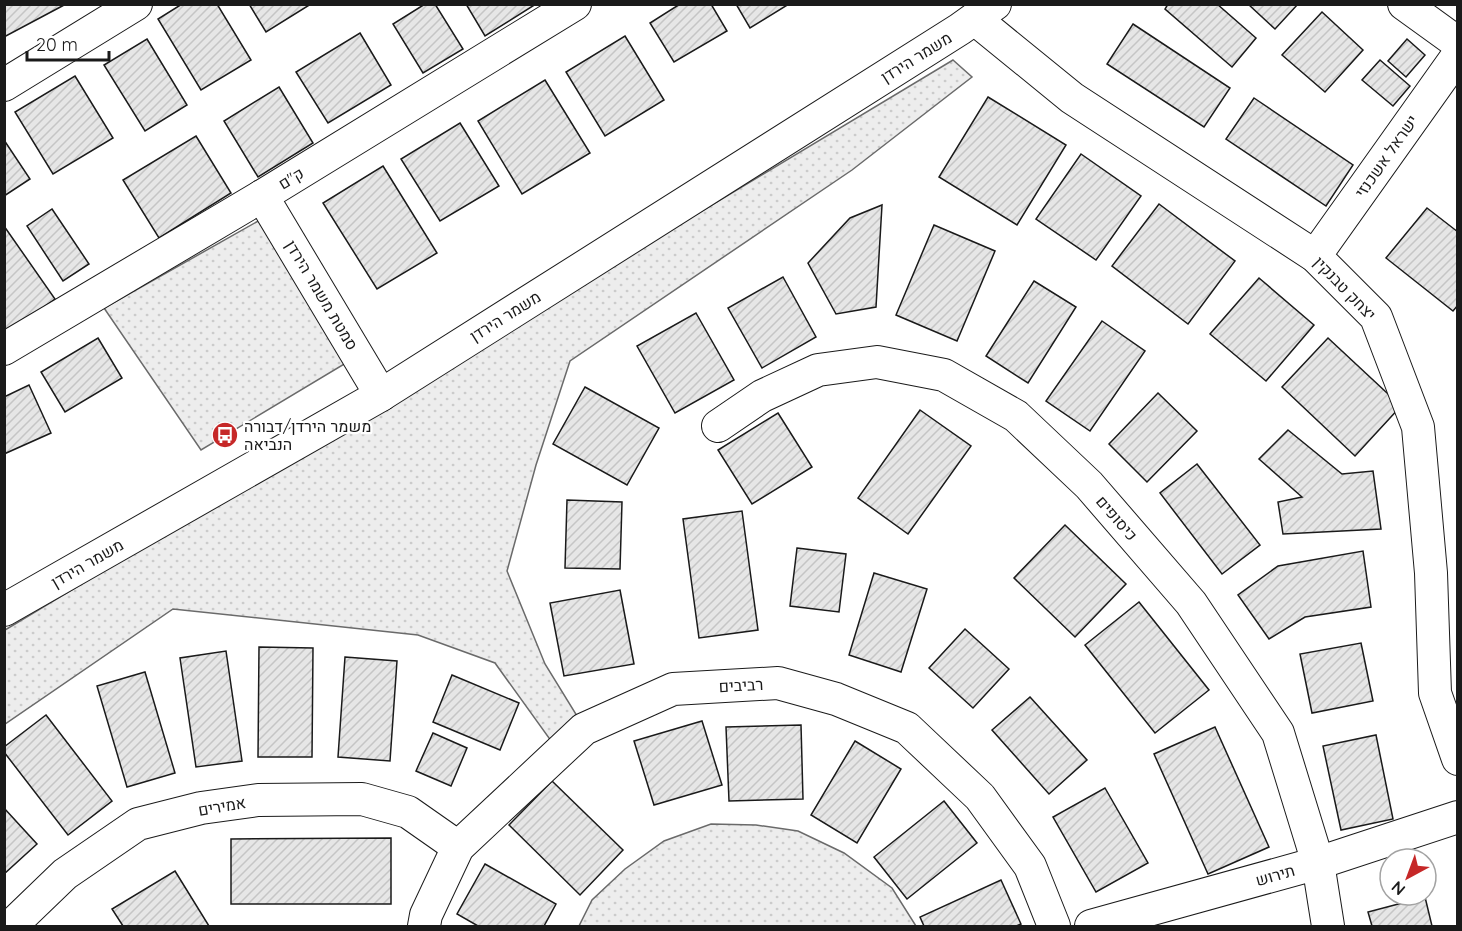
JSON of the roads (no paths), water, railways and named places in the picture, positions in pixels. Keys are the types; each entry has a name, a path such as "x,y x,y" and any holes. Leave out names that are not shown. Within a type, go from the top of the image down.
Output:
{"street":[{"path":"4,85 136,4"},
{"name":"ק\"ם","path":"4,349 262,196 575,4"},
{"path":"1404,4 1458,43"},
{"name":"יצחק טבנקין","path":"985,12 1072,98 1315,256 1376,317 1418,427 1431,573 1436,693 1458,759"},
{"name":"משמר הירדן","path":"4,610 381,395 985,12"},
{"name":"ישראל אשכנזי","path":"1315,256 1458,55"},
{"name":"סמטת משמר הירדן","path":"262,196 381,395"},
{"name":"כיסופים","path":"718,426 762,396 818,370 877,363 944,375 1016,416 1089,485 1197,612 1278,733 1318,862 1328,927"},
{"name":"רביבים","path":"424,927 426,915 458,847 584,729 673,689 778,683 836,699 907,728 980,796 1030,866 1054,927"},
{"name":"אמירים","path":"11,927 65,874 138,825 201,808 258,800 362,799 408,812 458,847"},
{"name":"תירוש","path":"1090,927 1318,862 1458,817"}],"place":[{"name":"משמר הירדן/דבורה הנביאה","path":"225,435"}]}
